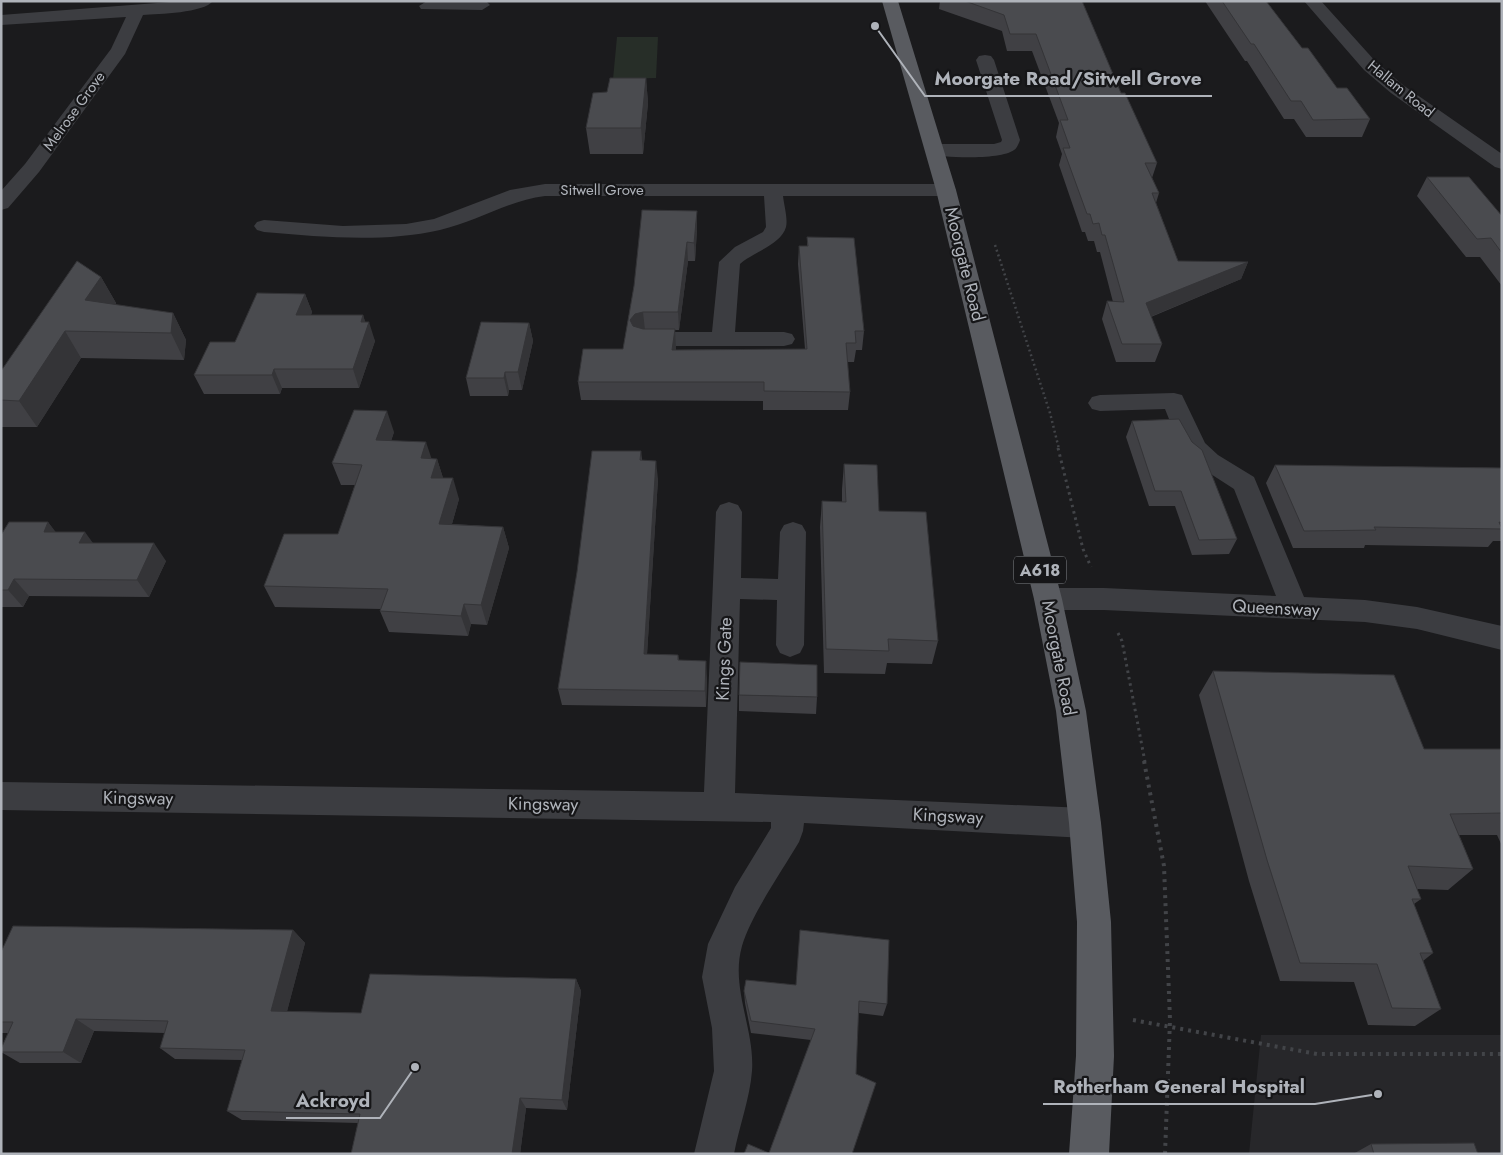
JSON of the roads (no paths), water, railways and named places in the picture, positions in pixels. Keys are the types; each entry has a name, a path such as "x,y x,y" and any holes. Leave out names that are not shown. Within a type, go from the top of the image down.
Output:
{"main road":[{"name":"Moorgate Road","path":"890,1 946,190 1048,599 1071,711 1085,823 1094,922 1095,1056 1089,1154"}],"street":[{"path":"1,20 137,11 205,1"},
{"name":"Hallam Road","path":"1312,1 1370,66 1397,90 1502,163"},
{"path":"426,6 456,3 482,5"},
{"name":"Melrose Grove","path":"1,204 32,168 119,50 137,11"},
{"path":"935,150 996,150 1008,146 1011,140 985,60"},
{"name":"Sitwell Grove","path":"264,226 344,232 406,230 439,224 516,194 546,190 946,190"},
{"path":"723,339 730,262 742,251 770,236 776,227 773,190"},
{"path":"645,339 784,339"},
{"path":"1100,403 1174,401 1190,440 1199,453 1207,460 1238,476 1245,484 1295,609"},
{"name":"Kings Gate","path":"720,807 729,512"},
{"path":"790,644 793,532"},
{"path":"727,588 792,590"},
{"name":"Queensway","path":"1048,599 1104,599 1365,611 1408,617 1502,638"},
{"name":"Kingsway","path":"1,796 788,808 1085,823"},
{"path":"714,1154 733,1071 730,1028 720,976 725,944 747,899 787,831 788,808"}],"place":[{"name":"Moorgate Road/Sitwell Grove","path":"875,26"},
{"name":"Ackroyd","path":"415,1067"},
{"name":"Rotherham General Hospital","path":"1378,1094"}]}
